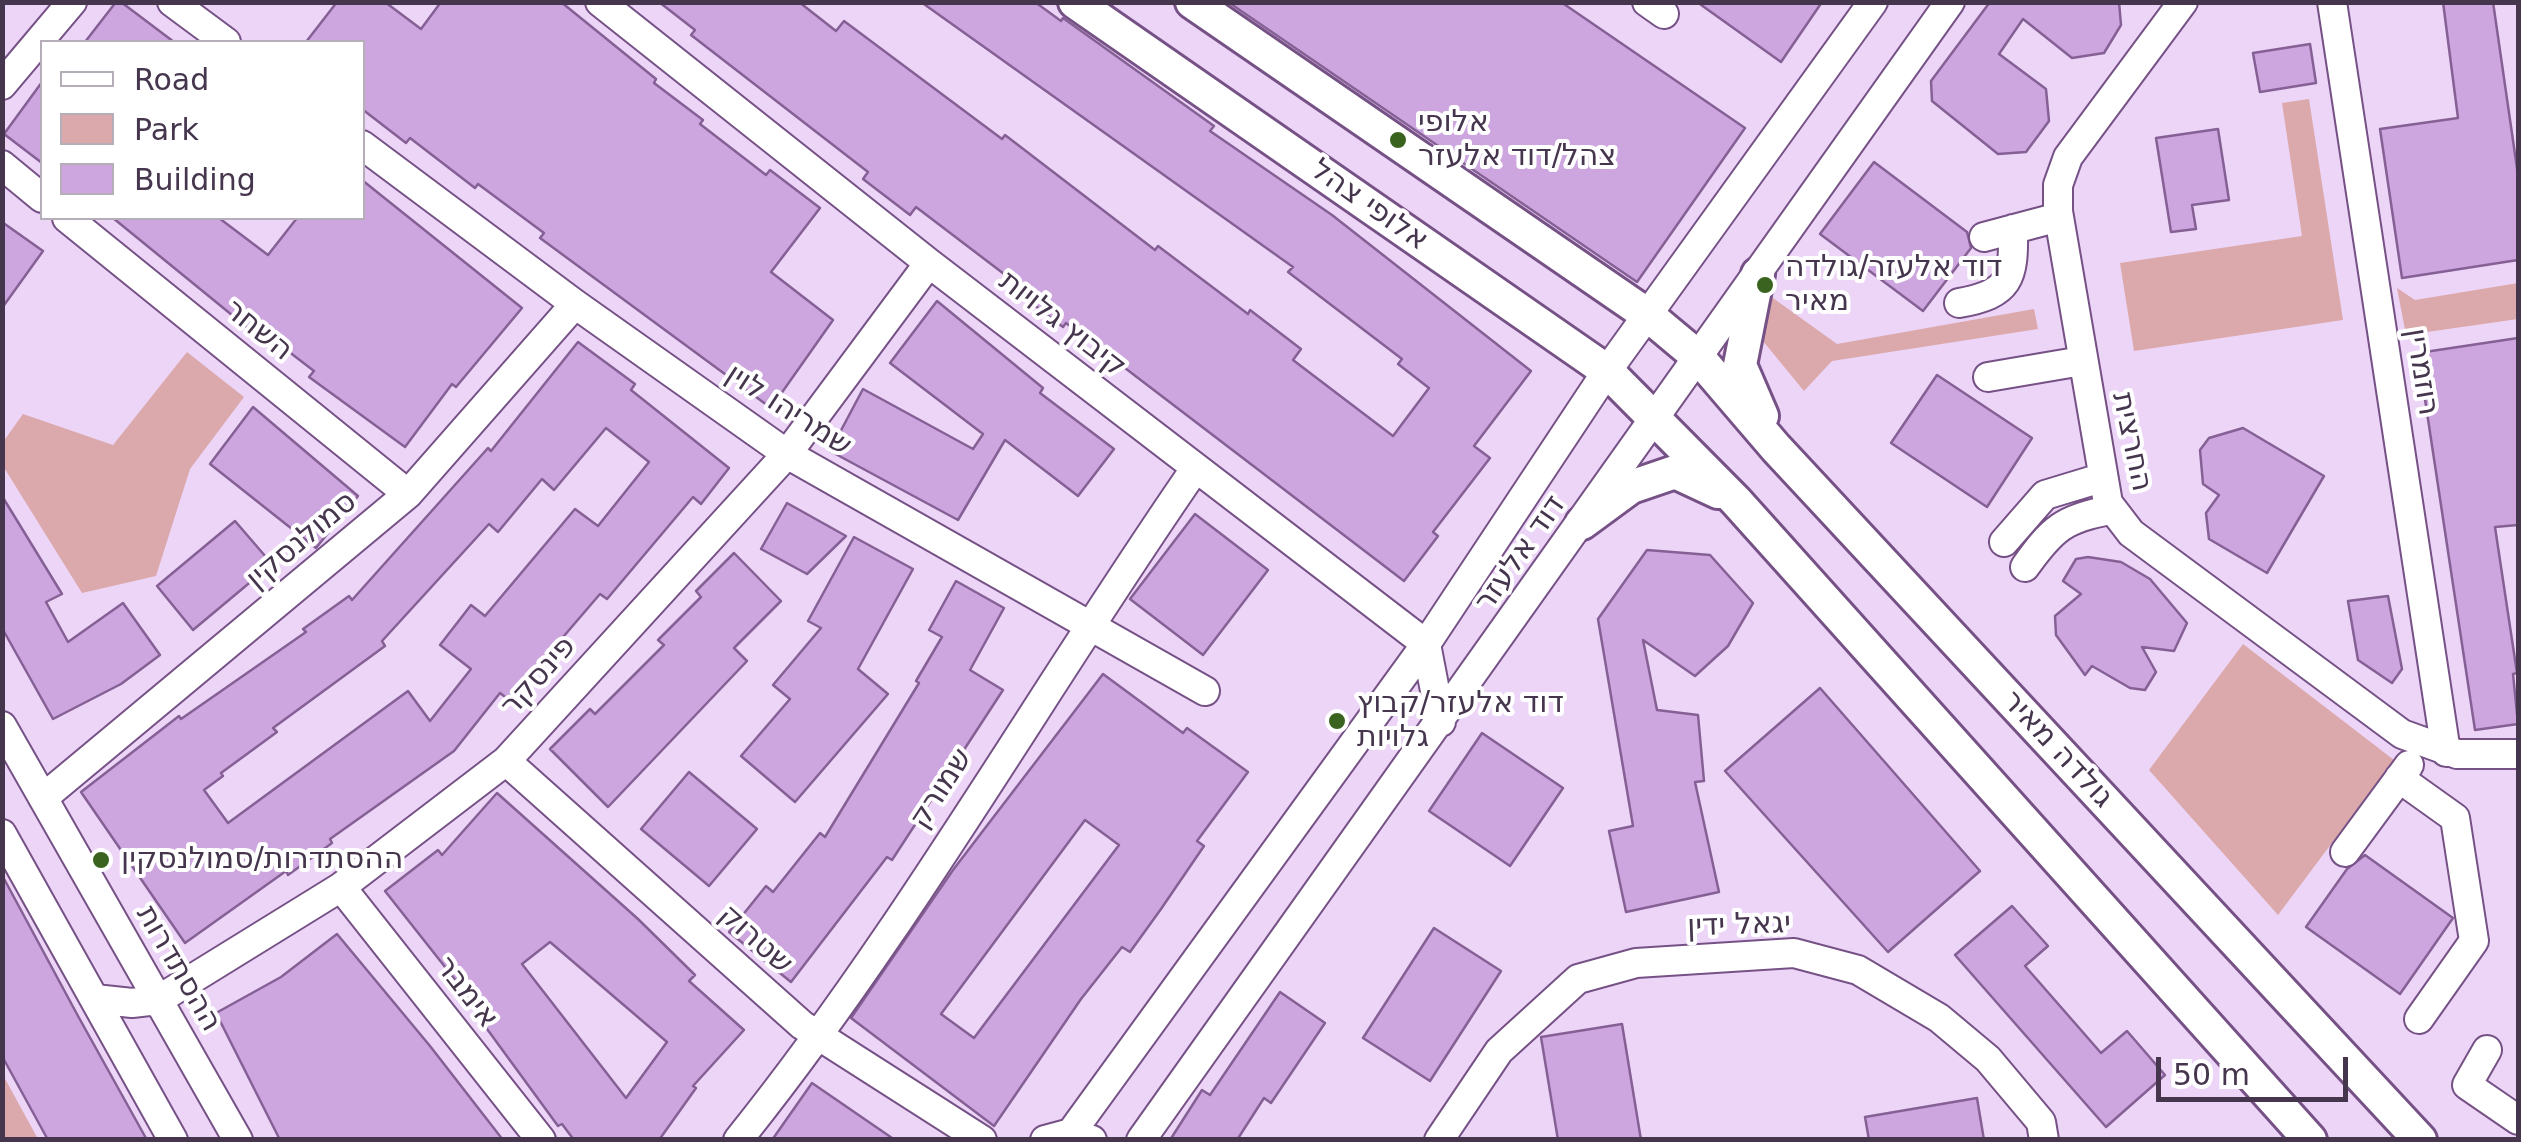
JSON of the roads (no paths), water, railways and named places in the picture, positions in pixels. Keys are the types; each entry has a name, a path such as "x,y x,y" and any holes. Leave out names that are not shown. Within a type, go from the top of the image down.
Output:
{"main road":[{"name":"אלופי צהל","path":"1075,2 1607,371 1657,418"},
{"path":"1192,2 1649,316 1698,357"},
{"path":"1758,274 1740,365 1776,448"},
{"name":"גולדה מאיר","path":"1698,357 1776,448 2420,1140"},
{"path":"1657,418 2310,1140"},
{"path":"1582,524 1631,487 1675,472 1736,502"}],"street":[{"path":"2,85 72,2"},
{"path":"172,2 223,40"},
{"name":"קיבוץ גלויות","path":"600,2 929,263 1426,644"},
{"name":"דוד אלעזר","path":"1069,1137 1426,644 1607,371 1873,2"},
{"name":"דוד אלעזר","path":"1141,1140 1950,2"},
{"name":"החרצית","path":"2183,2 2068,158 2057,191 2101,478 2112,510 2137,538 2392,727 2435,748 2490,757 2518,754"},
{"name":"רוזמרין","path":"2332,2 2435,748"},
{"name":"שמריהו לוין","path":"365,147 574,304 787,454 1204,691"},
{"path":"2,165 40,196"},
{"path":"1984,237 2059,217"},
{"name":"השחר","path":"69,220 408,494"},
{"path":"1958,303 1985,298 2004,284 2012,268 2013,229"},
{"name":"פינסקר","path":"158,1000 341,886 506,761 787,454 929,263"},
{"name":"סמולנסקין","path":"43,798 408,494 574,304"},
{"path":"1988,378 2082,361"},
{"name":"שמורק","path":"738,1140 820,1038 1088,623 1195,469"},
{"path":"2004,542 2045,495 2101,478"},
{"path":"2025,567 2049,533 2079,515 2112,510"},
{"path":"1426,644 1441,722"},
{"name":"ההסתדרות","path":"2,726 238,1140"},
{"path":"2344,852 2399,778 2435,748"},
{"name":"שטרוק","path":"506,761 820,1038 982,1140"},
{"path":"2399,778 2455,818 2474,941 2419,1019"},
{"path":"2,834 173,1140"},
{"name":"אימבר","path":"341,886 541,1140"},
{"name":"יגאל ידין","path":"1439,1140 1499,1051 1578,979 1636,963 1794,953 1858,970 1938,1018 1988,1059 2041,1122 2044,1140"},
{"path":"95,999 132,1003 158,1000"},
{"path":"2487,1050 2467,1085 2518,1120"}],"place":[{"name":"אלופי צהל/דוד אלעזר","path":"1398,140"},
{"name":"דוד אלעזר/גולדה מאיר","path":"1765,285"},
{"name":"דוד אלעזר/קבוץ גלויות","path":"1337,721"},
{"name":"ההסתדרות/סמולנסקין","path":"101,860"}]}
